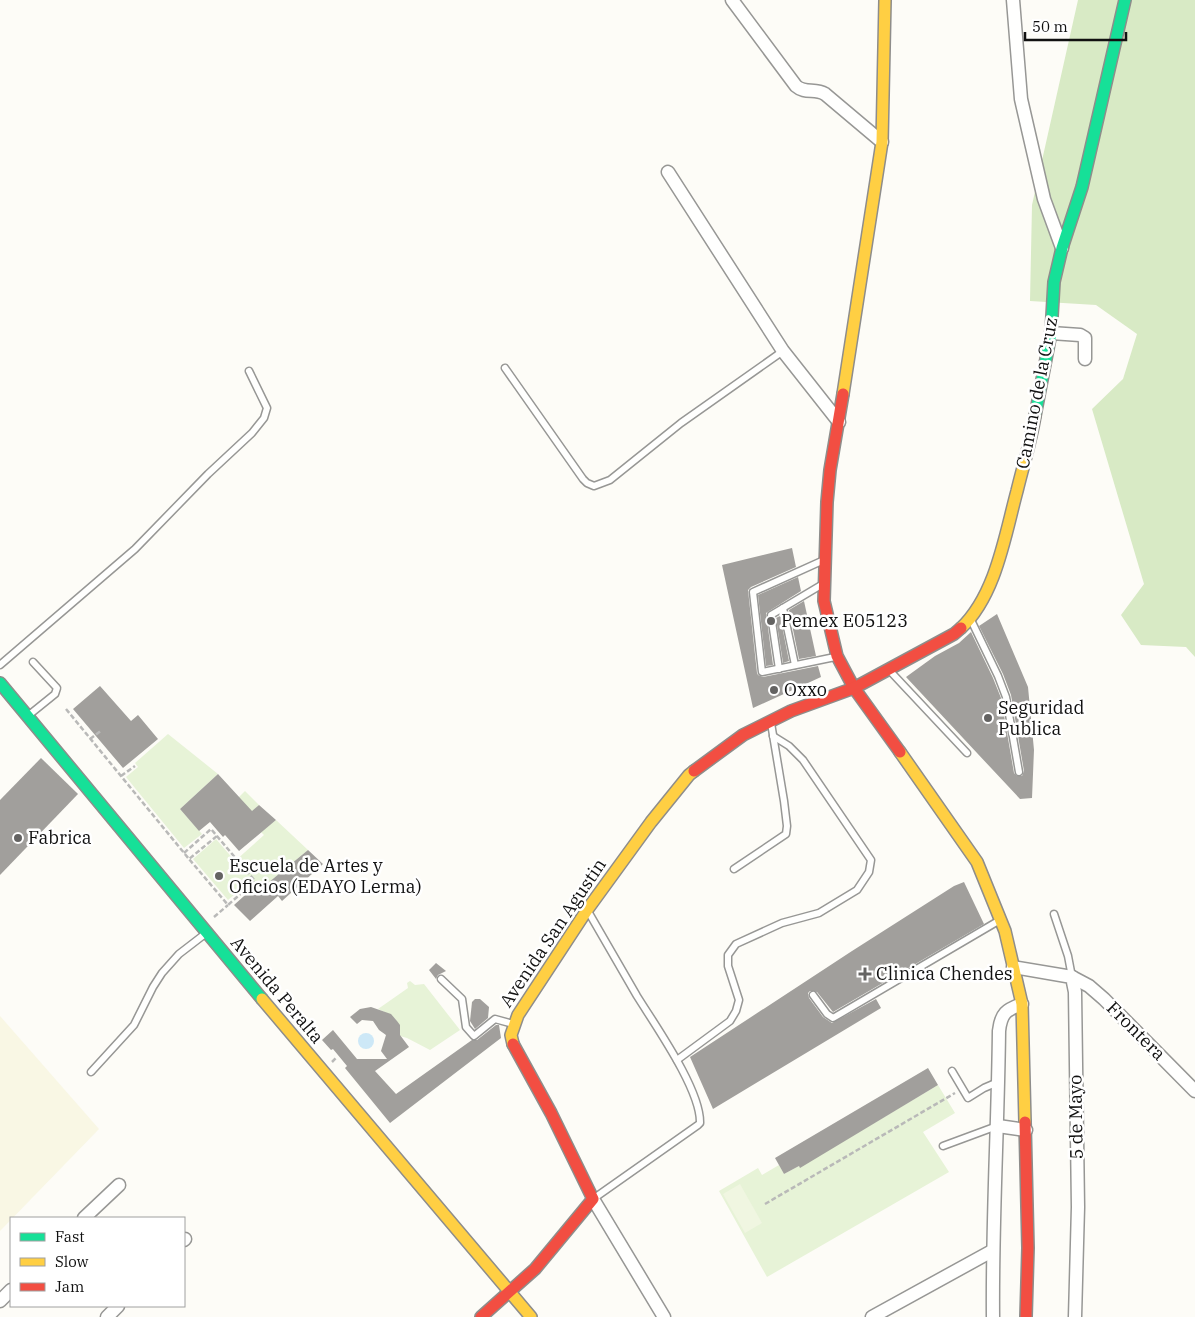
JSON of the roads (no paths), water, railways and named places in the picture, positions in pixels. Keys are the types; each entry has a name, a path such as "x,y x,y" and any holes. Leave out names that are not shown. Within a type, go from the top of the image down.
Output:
{"street":[{"path":"732,0 792,83 802,90 817,90 825,94 882,142"},
{"path":"885,0 882,142 830,470 824,601 837,656 854,688 976,862 1001,920 1022,1004 1028,1248 1026,1317"},
{"path":"1012,0 1021,99 1044,199 1062,248"},
{"name":"Camino de la Cruz","path":"854,688 954,634 970,619 988,585 1001,551 1034,424 1051,333 1054,282 1062,248 1082,187 1124,0"},
{"path":"668,172 783,351 839,422"},
{"path":"1051,333 1084,336 1084,359"},
{"name":"Avenida Peralta","path":"0,683 319,1068 531,1317"},
{"name":"Avenida San Agustin","path":"593,1199 551,1113 514,1046 511,1035 518,1015 587,910 651,822 689,775 743,735 791,712 854,688"},
{"path":"1012,967 1072,976"},
{"name":"Frontera","path":"1072,976 1089,986 1114,1008 1195,1091"},
{"name":"5 de Mayo","path":"1072,976 1075,992 1078,1207 1076,1317"},
{"path":"993,1317 992,1251 998,1126 1000,1021 1005,1012 1010,1008 1022,1004"},
{"path":"998,1126 1026,1130"},
{"path":"85,1217 119,1185"},
{"path":"481,1317 535,1269 593,1199 664,1317"},
{"path":"872,1317 992,1251"},
{"path":"0,1300 10,1291"},
{"path":"107,1317 117,1307"}],"lane":[{"path":"505,368 582,479 594,486 610,480 681,423 783,351"},
{"path":"0,665 135,549 208,474 252,433 264,418 266,408 249,371"},
{"path":"825,560 753,592 762,672 837,656"},
{"path":"779,669 771,615 824,583"},
{"path":"783,608 795,666"},
{"path":"970,619 998,676 1006,697 1019,772"},
{"path":"28,716 55,694 58,688 33,662"},
{"path":"889,670 967,753"},
{"path":"734,869 786,834 788,826 770,722"},
{"path":"676,1060 730,1021 736,1012 739,1000 728,966 728,955 736,944 782,923 819,913 857,890 869,872 871,860 803,760 790,746 773,736"},
{"path":"587,910 676,1060 694,1098 700,1116 700,1123 593,1199"},
{"path":"1054,914 1068,956 1072,976"},
{"path":"813,995 827,1014 833,1018 1001,920"},
{"path":"91,1072 134,1025 162,973 205,930"},
{"path":"441,980 462,999 466,1027 474,1036 496,1019 514,1024"},
{"path":"952,1071 968,1098 998,1082"},
{"path":"943,1146 998,1126"}],"water":[{"path":"363,1033 369,1033 374,1038 372,1047 363,1049 358,1044 358,1038"}],"place":[{"name":"Pemex E05123","path":"771,621"},
{"name":"Oxxo","path":"774,690"},
{"name":"Seguridad Publica","path":"988,718"},
{"name":"Fabrica","path":"18,838"},
{"name":"Escuela de Artes y Oficios (EDAYO Lerma)","path":"219,876"},
{"name":"Clinica Chendes","path":"865,974"}]}
